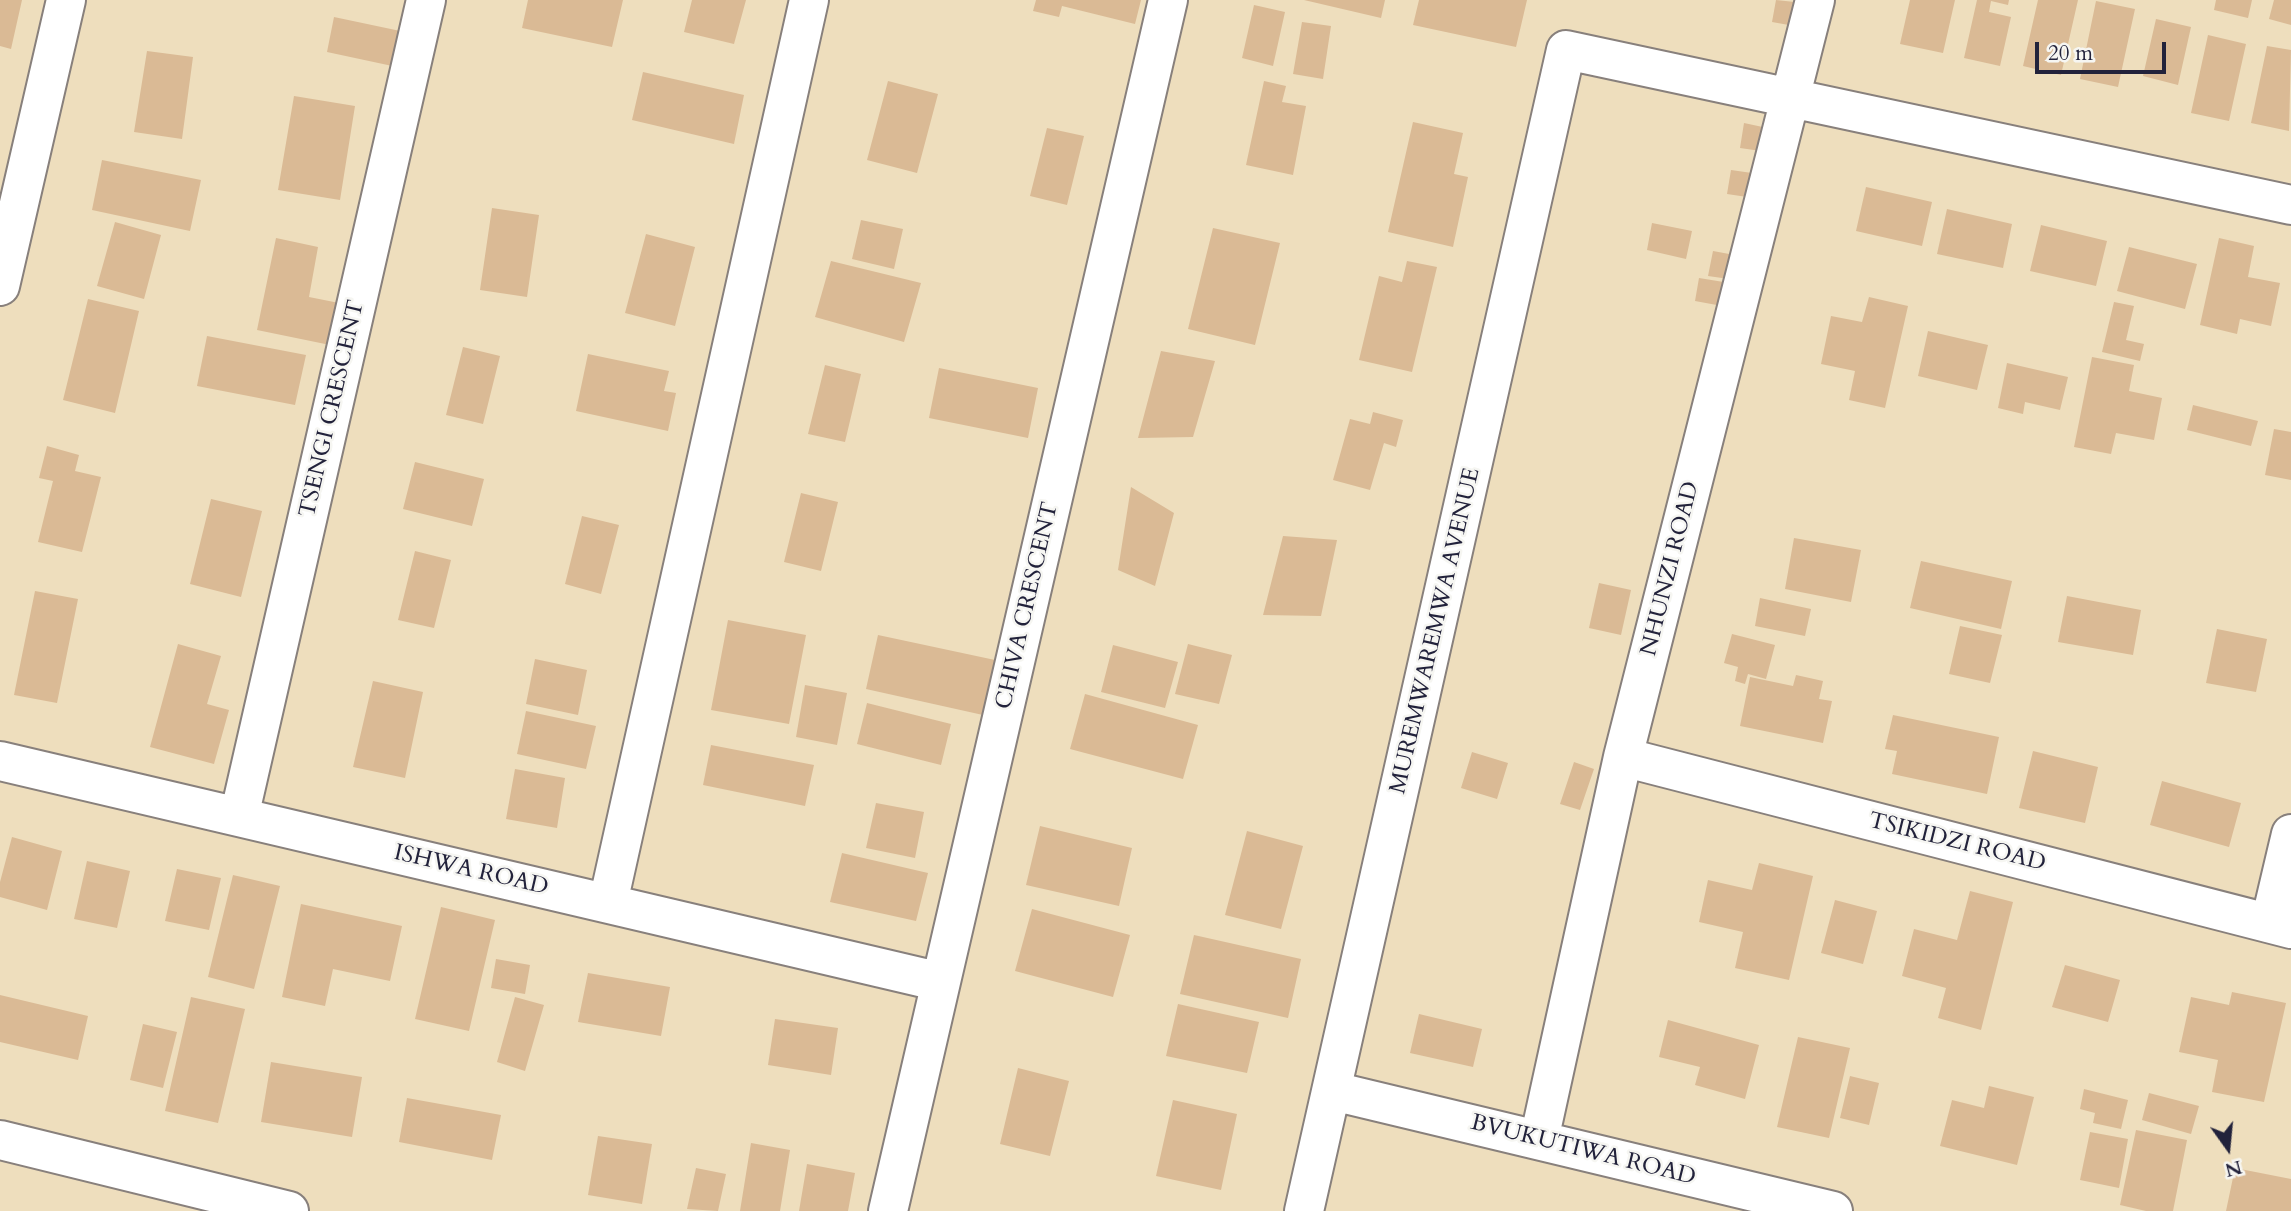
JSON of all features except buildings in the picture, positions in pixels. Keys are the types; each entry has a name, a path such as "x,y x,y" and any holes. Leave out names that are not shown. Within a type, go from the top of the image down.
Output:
{"street":[{"path":"0,286 66,0"},
{"name":"TSENGI CRESCENT","path":"239,817 426,0"},
{"path":"608,903 809,0"},
{"name":"CHIVA CRESCENT","path":"888,1211 1168,0"},
{"name":"NHUNZI ROAD","path":"1539,1140 1623,757 1815,0"},
{"name":"MUREMWAREMWA AVENUE","path":"1304,1211 1334,1091 1566,50 1792,98"},
{"path":"1792,98 2291,205"},
{"name":"TSIKIDZI ROAD","path":"1623,757 2281,926"},
{"name":"ISHWA ROAD","path":"0,761 941,982"},
{"path":"2281,926 2291,834"},
{"name":"BVUKUTIWA ROAD","path":"1334,1091 1539,1140 1717,1198 1833,1211"},
{"path":"0,1140 289,1211"}]}
